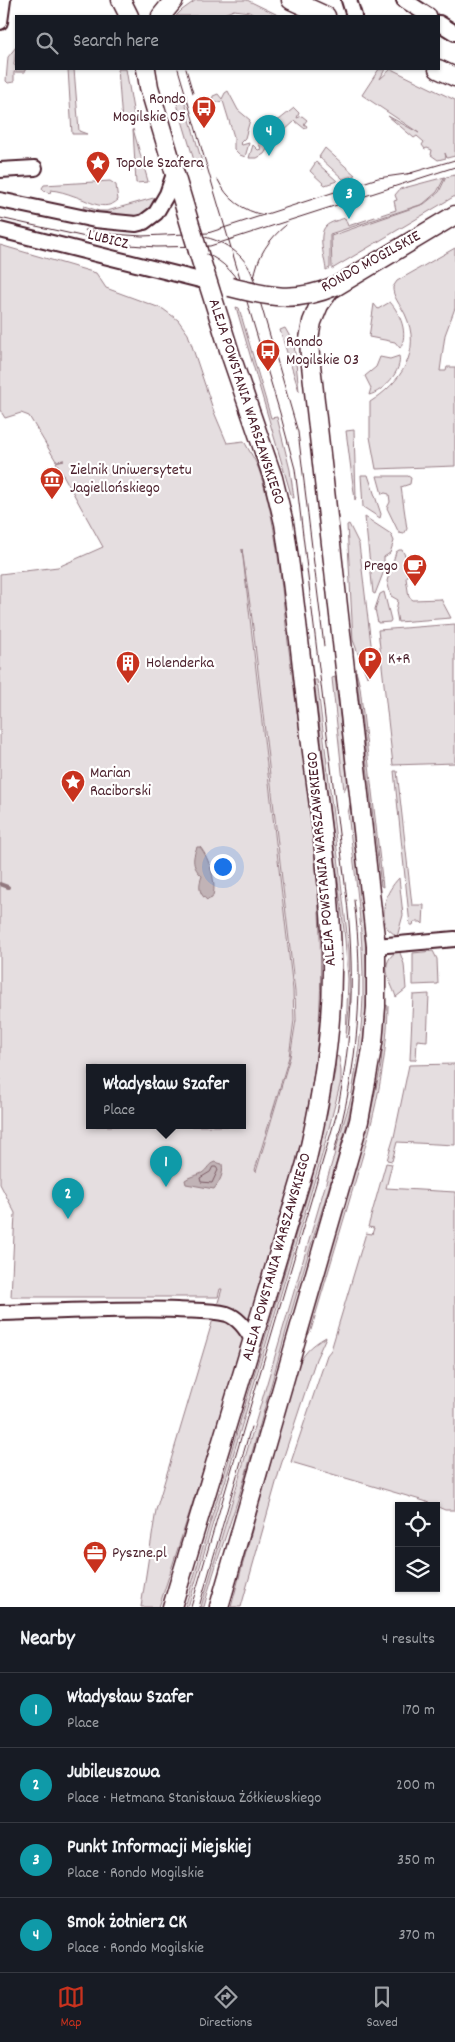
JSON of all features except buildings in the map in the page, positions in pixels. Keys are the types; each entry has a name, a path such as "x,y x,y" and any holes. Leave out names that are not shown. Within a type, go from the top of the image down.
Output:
{"main road":[{"path":"121,0 128,15"},
{"path":"161,15 174,0"},
{"path":"291,0 324,15"},
{"path":"145,70 174,174 208,282"},
{"path":"440,70 455,77"},
{"name":"RONDO MOGILSKIE","path":"208,282 277,298 294,298 316,293 335,286 455,215"},
{"name":"ALEJA POWSTANIA WARSZAWSKIEGO","path":"172,1607 306,1163 320,1099 331,1014 331,931 324,851 282,515 273,478 208,282"},
{"path":"219,1607 359,1121 366,1092 373,1043 376,1008 376,946 310,356 310,332 317,309 335,286"}],"street":[{"path":"0,22 3,0"},
{"path":"404,0 427,15"},
{"path":"440,24 455,33"},
{"path":"0,170 35,168"},
{"name":"LUBICZ","path":"0,200 95,220 136,224 144,222 156,213 167,194 174,174"},
{"name":"LUBICZ","path":"0,230 208,282"},
{"path":"376,946 455,939"},
{"path":"0,1313 157,1310 213,1312 227,1314 241,1323 253,1341"}],"shaded area":[{"path":"196,0 247,0 278,15 254,15 249,12 234,10 221,15 177,15"},
{"path":"15,48 15,70 25,70 25,72 14,72 14,82 8,83 6,81 8,57"},
{"path":"68,70 74,70 79,131 87,134 72,134"},
{"path":"118,70 126,70 135,121 122,122"},
{"path":"378,70 384,70 380,79 390,70 393,70 455,100 455,156 447,158 445,153 446,158 438,160 431,155 432,150 425,149 422,145 424,142 417,136 414,138 388,116 419,133 362,95"},
{"path":"228,91 238,110 250,120 245,138 240,143 242,145 249,143 245,157 234,149 234,137 223,101 209,104 205,97 210,98 212,102 213,96 218,94 222,99"},
{"path":"179,96 180,99 184,99 204,169 201,170 200,166 196,167 175,97"},
{"path":"294,108 299,113 297,118 302,116 307,120 304,124 307,126 305,129 295,121 271,143 264,154 257,158 249,158 253,145 258,150 261,149 258,141 263,123 279,120"},
{"path":"133,129 148,181 148,182 136,183"},
{"path":"325,148 355,175 343,179 319,157"},
{"path":"316,162 337,181 325,185 310,171"},
{"path":"455,175 455,196 332,269 331,236 424,204 439,192 446,177"},
{"path":"445,177 437,192 423,204 330,234 330,268 326,270 322,235 326,226 345,218 348,226 396,210 394,201 397,200 395,195 400,189"},
{"path":"110,181 116,185 118,200 113,204 102,206 60,192 51,190 50,193 42,188 44,185"},
{"path":"158,197 153,208 146,214 138,217 109,216 83,208 84,206 99,211 107,211"},
{"path":"0,245 96,273 106,288 163,309 178,320 188,334 214,412 227,443 244,441 257,465 272,518 276,541 310,811 319,913 320,1015 315,1066 309,1106 295,1165 258,1290 248,1331 159,1607 141,1607 156,1510 222,1289 220,1289 218,1297 11,1297 15,1213 0,1184 0,574 58,567 103,547 56,462 64,460 56,461 29,416 21,413 5,418 0,410","holes":["242,549 252,619 295,992 296,1020 290,1057 256,1172 255,1170 289,1057 294,1020 293,990"]},
{"path":"455,248 455,308 445,335 440,371 446,371 447,367 455,367 455,466 376,469 370,437 370,402 391,386 406,365 410,354 410,328 405,314 395,297 393,287 397,281"},
{"path":"390,302 402,324 404,336 400,348 395,342 369,337 374,304 378,309"},
{"path":"236,307 239,308 271,418 277,417 290,470 294,498 292,498"},
{"path":"285,328 294,344 299,391 280,330"},
{"path":"399,356 398,368 391,380 380,390 369,395 371,388 365,376 376,367 380,357 390,359"},
{"path":"354,430 356,497 355,500 346,431"},
{"path":"361,475 368,475 381,514 380,518 363,507"},
{"path":"377,476 408,476 411,478 410,484 401,487 407,529 404,534 399,533 387,508 390,502 389,494 382,494"},
{"path":"365,517 391,534 394,541 390,553 384,557 384,571 375,594 373,593"},
{"path":"349,524 359,544 374,669 367,677 353,640 347,525"},
{"path":"402,550 413,569 406,578 409,597 413,600 441,599 451,618 398,622 396,611 398,600 391,596 387,581 396,552"},
{"path":"384,592 391,620 390,622 378,623 375,609 380,594"},
{"path":"455,624 455,763 393,765 378,630"},
{"path":"356,671 360,687 383,887 381,886"},
{"path":"335,677 348,781 344,791 332,678"},
{"path":"314,680 317,680 349,950 350,999 346,1038 348,979 345,939"},
{"path":"394,771 397,771 412,905 424,905 423,924 421,922 414,922 413,925 410,925"},
{"path":"350,805 363,914 366,969 365,1024 356,1086 341,1146 297,1291 245,1477 204,1607 201,1607 351,1098 360,1034 363,972 348,813"},
{"path":"399,878 403,915 397,937 386,927 384,907 390,889"},
{"path":"399,950 404,964 406,989 396,997 387,972 387,966 388,960"},
{"path":"433,951 437,959 438,984 413,985 413,953"},
{"path":"429,994 427,1041 417,1040 416,1060 410,1060 413,995"},
{"path":"386,1005 388,1006 387,1030 381,1078 371,1125 311,1330 306,1338 369,1121 381,1065"},
{"path":"336,1056 339,1057 341,1081 322,1155 188,1607 185,1607 311,1183 335,1071"},
{"path":"455,1064 455,1145 397,1142 392,1161 387,1160 394,1137 409,1065"},
{"path":"386,1163 392,1164 386,1188 455,1192 455,1510 440,1508 440,1502 426,1502 291,1462 327,1355 331,1350 366,1233 372,1234 374,1228 368,1227"},
{"path":"326,1337 316,1359 281,1465 241,1607 231,1607 296,1370 301,1359 308,1351"}],"water":[{"path":"197,847 200,847 207,858 212,872 214,893 212,898 207,900 201,892 200,883 202,876 194,863"},
{"path":"215,1162 222,1164 222,1174 214,1189 186,1184 185,1180 202,1173"}],"waterway":[{"path":"0,884 8,887"}],"tram line":[{"path":"178,70 295,469 346,892 351,949 349,1032 336,1116 191,1607"},
{"path":"186,70 193,93"},
{"path":"407,174 455,160"},
{"path":"0,218 117,244 156,247 210,246 455,167"},
{"path":"85,230 142,236 208,233 378,178 413,173"},
{"path":"218,180 226,193 237,203 249,211 264,215"},
{"path":"254,279 261,255 274,236 286,225"},
{"path":"192,235 211,239 228,246 242,258 252,274 298,432 324,646"},
{"path":"192,249 218,260 238,281"},
{"path":"334,1152 349,1090 357,1027 359,964 354,900"},
{"path":"199,1607 251,1427"}],"place":[{"name":"Rondo Mogilskie 05","path":"204,129"},
{"name":"Smok żołnierz CK","path":"269,156"},
{"name":"Topole Szafera","path":"98,184"},
{"name":"Punkt Informacji Miejskiej","path":"349,219"},
{"name":"Rondo Mogilskie 03","path":"268,372"},
{"name":"Zielnik Uniwersytetu Jagiellońskiego","path":"52,500"},
{"name":"Prego","path":"415,587"},
{"name":"K+R","path":"370,680"},
{"name":"Holenderka","path":"128,684"},
{"name":"Marian Raciborski","path":"73,803"},
{"name":"Władysław Szafer","path":"166,1187"},
{"name":"Jubileuszowa","path":"68,1219"},
{"name":"Pyszne.pl","path":"95,1574"}]}
